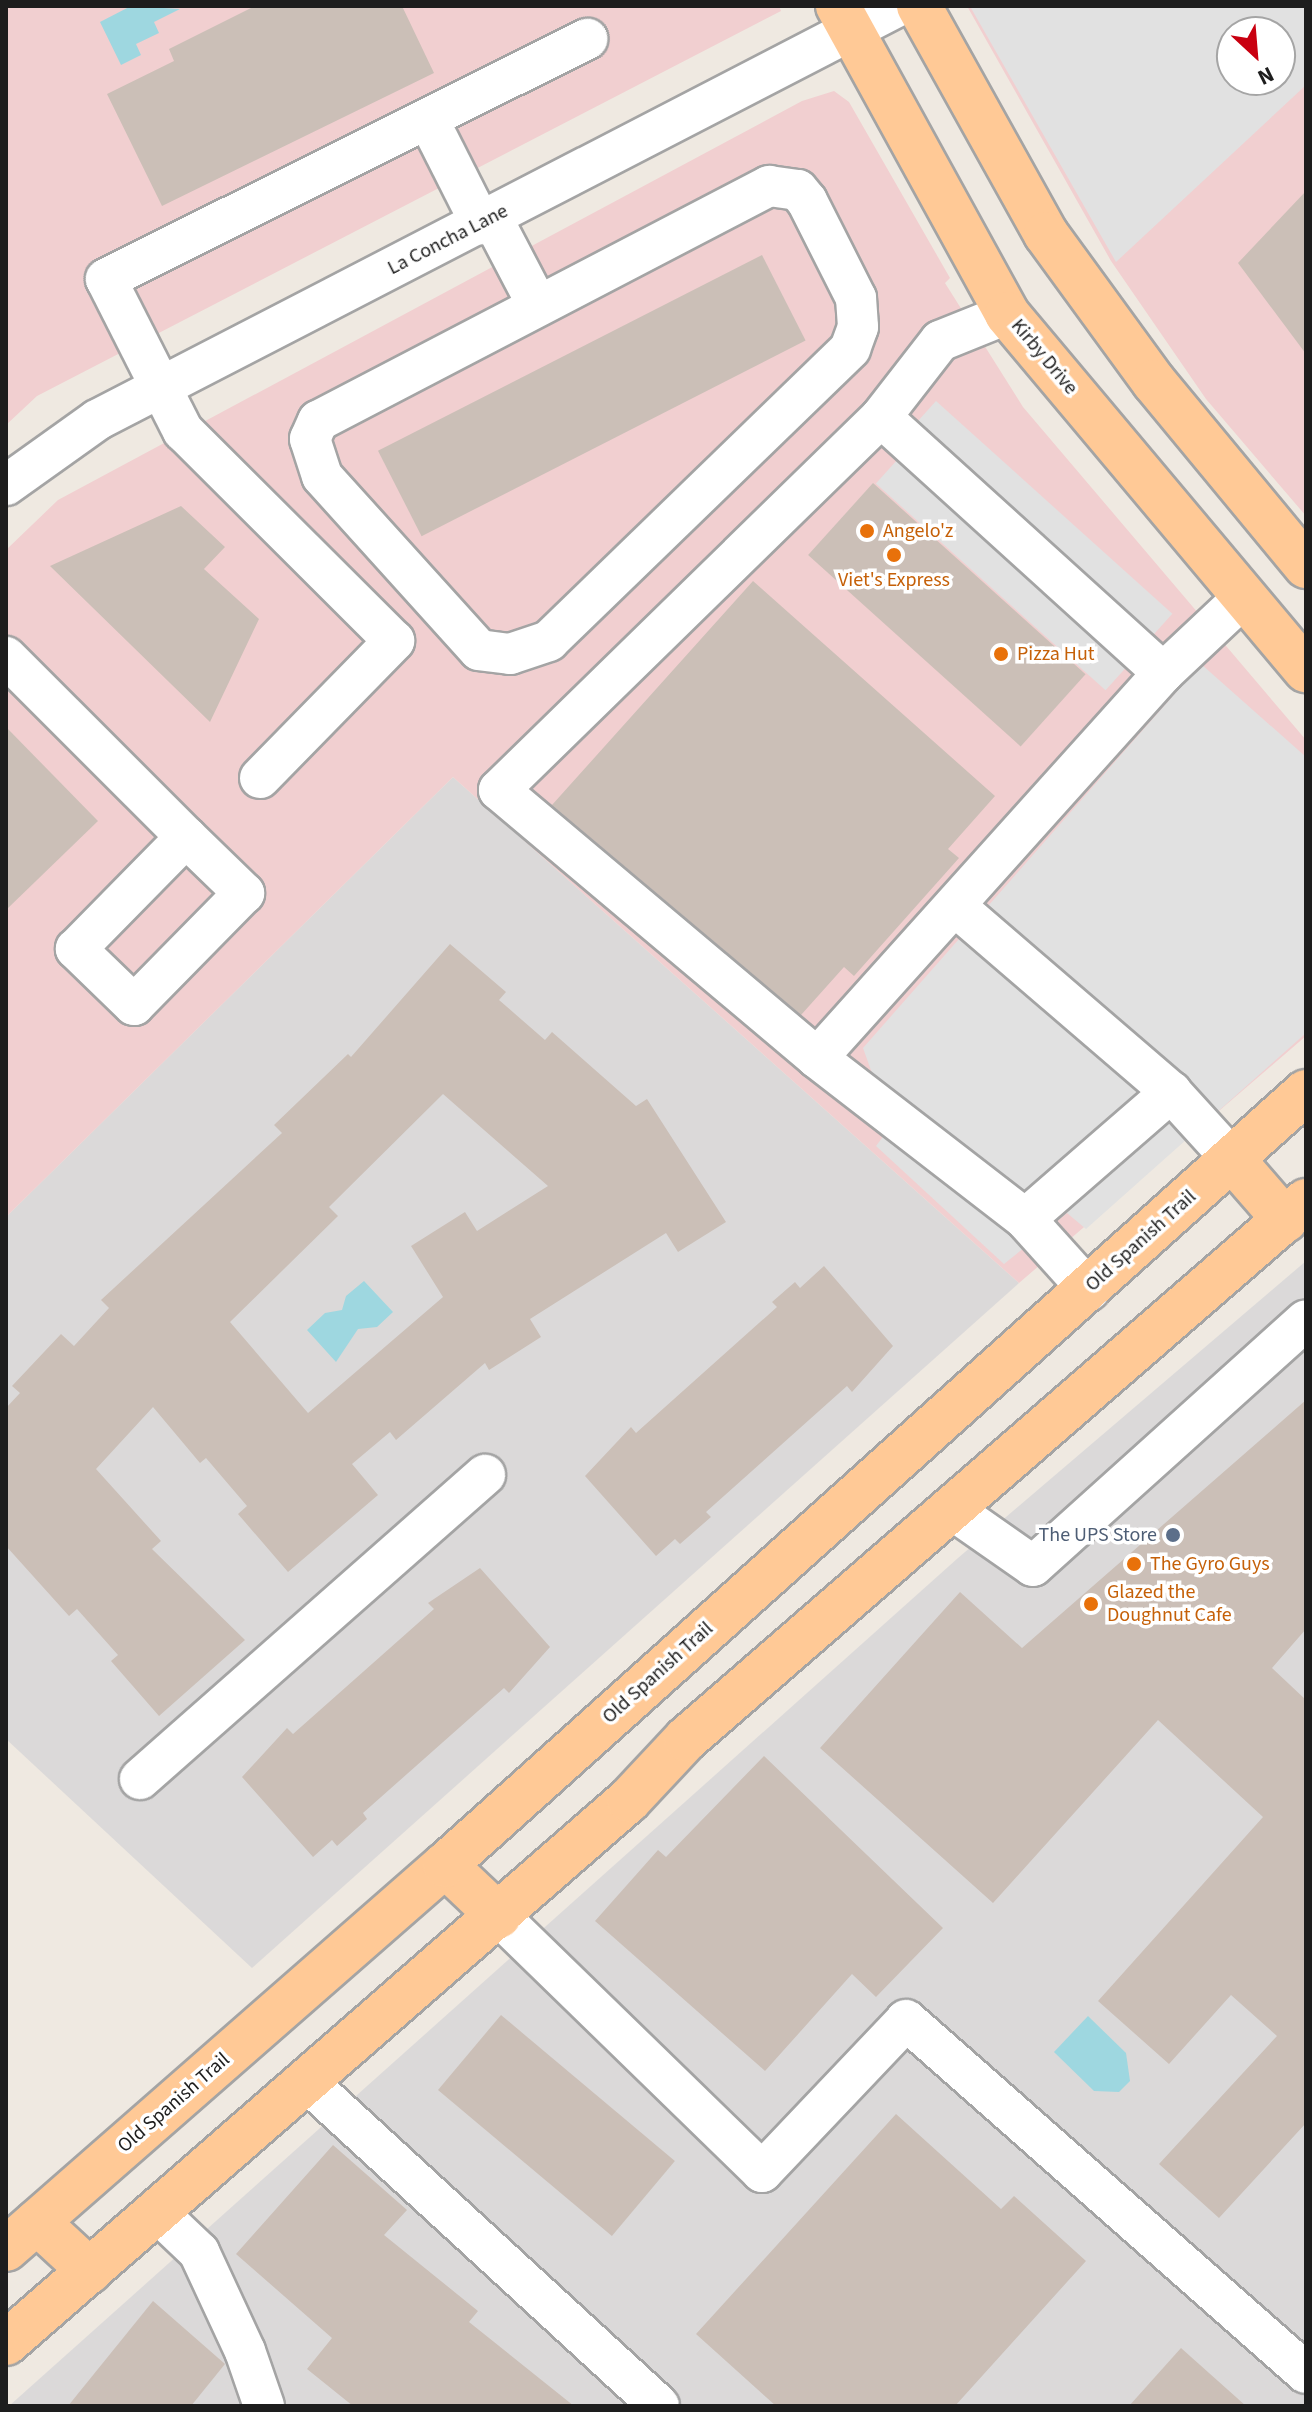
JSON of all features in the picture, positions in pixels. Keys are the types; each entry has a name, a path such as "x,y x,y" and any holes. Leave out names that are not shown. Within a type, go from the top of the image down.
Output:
{"main road":[{"path":"919,6 1046,234 1154,382 1306,566"},
{"name":"Kirby Drive","path":"845,19 1007,314 1306,670"},
{"name":"Old Spanish Trail","path":"22,2236 445,1865 1306,1092"},
{"path":"6,2343 499,1916 629,1800 686,1739 1296,1210 1232,1159"},
{"path":"900,1459 950,1508"},
{"path":"637,1691 686,1739"},
{"path":"445,1865 499,1916"},
{"path":"22,2236 90,2271"}],"street":[{"name":"La Concha Lane","path":"11,471 97,420 486,221 845,19 898,6"},
{"path":"260,778 394,641 183,431 106,279 587,39"},
{"path":"428,119 538,306"},
{"path":"769,186 786,186 798,190 814,215 856,298 858,327 850,349 549,641 529,651 492,655 479,650 322,476 310,439 318,421 538,306 769,186"},
{"path":"1007,314 940,341 881,417 499,790 817,1058 1025,1219 1089,1290"},
{"path":"881,417 1163,673"},
{"path":"817,1058 1163,673 1244,597"},
{"path":"6,657 186,837"},
{"path":"955,906 1171,1092 1232,1159"},
{"path":"1025,1219 1171,1092"},
{"path":"950,1508 1033,1566 1306,1320"},
{"path":"140,1779 485,1475"},
{"path":"499,1916 762,2172 906,2020 1306,2373"},
{"path":"307,2082 659,2406"},
{"path":"158,2213 199,2252 245,2351 264,2406"}],"shaded area":[{"path":"6,6 779,6 781,11 37,396 6,425"},
{"path":"967,6 1306,6 1306,516 1206,399 1111,261"},
{"path":"1306,6 1306,85 1296,94 1296,16 1216,16 1216,96 1294,96 1116,262 971,8"},
{"path":"834,91 849,102 950,278 945,283 1023,407 1306,740 1306,1036 1019,1283 453,777 6,1217 6,550 58,500 802,101"},
{"path":"936,401 1172,614 1149,640 913,427"},
{"path":"898,459 1128,666 1106,690 876,484"},
{"path":"1201,664 1306,757 1306,1033 1086,1229 1067,1213 1004,1264 876,1146 891,1126 863,1048"},
{"path":"453,777 1019,1283 252,1968 6,1739 6,1217"},
{"path":"1306,1261 1306,2406 9,2406 958,1558"}],"water":[{"path":"131,6 180,9 154,22 159,33 136,44 141,55 121,65 100,22"},
{"path":"364,1281 393,1312 377,1327 358,1329 336,1362 307,1330 325,1313 342,1310 346,1296"},
{"path":"1088,2016 1126,2053 1130,2081 1119,2092 1094,2091 1054,2052"}],"building":[{"path":"255,6 402,6 434,73 162,206 107,94 174,61 169,49"},
{"path":"1306,191 1306,354 1238,263"},
{"path":"762,255 806,341 422,536 378,451"},
{"path":"873,483 1086,674 1021,746 808,555"},
{"path":"181,506 225,547 204,569 259,619 210,722 50,566"},
{"path":"753,581 995,796 948,849 959,858 854,976 844,967 801,1015 552,805"},
{"path":"6,727 98,821 6,910"},
{"path":"450,944 506,992 499,1000 545,1040 552,1032 636,1106 647,1099 726,1222 678,1252 666,1233 530,1319 541,1337 489,1370 485,1363 396,1440 390,1432 352,1464 378,1495 288,1572 238,1514 247,1506 206,1458 200,1463 153,1407 96,1469 161,1541 152,1549 245,1640 159,1716 111,1661 118,1655 77,1609 69,1616 6,1546 6,1408 20,1393 12,1386 61,1334 74,1346 109,1308 101,1300 282,1133 274,1125 348,1054 351,1057","holes":["443,1094 548,1186 477,1231 465,1212 411,1246 443,1297 308,1413 230,1322 338,1216 329,1207"]},
{"path":"824,1266 893,1346 852,1392 847,1386 706,1512 711,1517 680,1544 675,1539 656,1556 585,1476 631,1427 636,1433 777,1307 772,1302 795,1282 800,1288"},
{"path":"1306,1400 1306,1629 1272,1668 1306,1700 1306,2123 1219,2218 1159,2164 1277,2036 1231,1995 1169,2064 1098,2001 1263,1817 1158,1720 993,1903 820,1748 960,1592 1022,1648"},
{"path":"480,1568 550,1647 509,1693 504,1688 363,1813 367,1819 337,1846 332,1840 313,1857 242,1777 287,1728 293,1734 434,1609 428,1603"},
{"path":"764,1756 943,1928 876,1997 852,1974 765,2071 595,1921 658,1850 666,1857"},
{"path":"501,2015 675,2161 612,2236 438,2090"},
{"path":"896,2114 1001,2209 1014,2196 1086,2261 955,2406 776,2406 696,2334"},
{"path":"333,2145 407,2210 384,2235 478,2311 469,2322 574,2406 353,2406 307,2369 332,2338 236,2254"},
{"path":"153,2301 225,2364 191,2406 68,2406"},
{"path":"1181,2348 1246,2406 1129,2406"}],"place":[{"name":"Angelo'z","path":"867,531"},
{"name":"Viet's Express","path":"894,555"},
{"name":"Pizza Hut","path":"1001,654"},
{"name":"The UPS Store","path":"1173,1535"},
{"name":"The Gyro Guys","path":"1134,1564"},
{"name":"Glazed the Doughnut Cafe","path":"1091,1604"}]}
